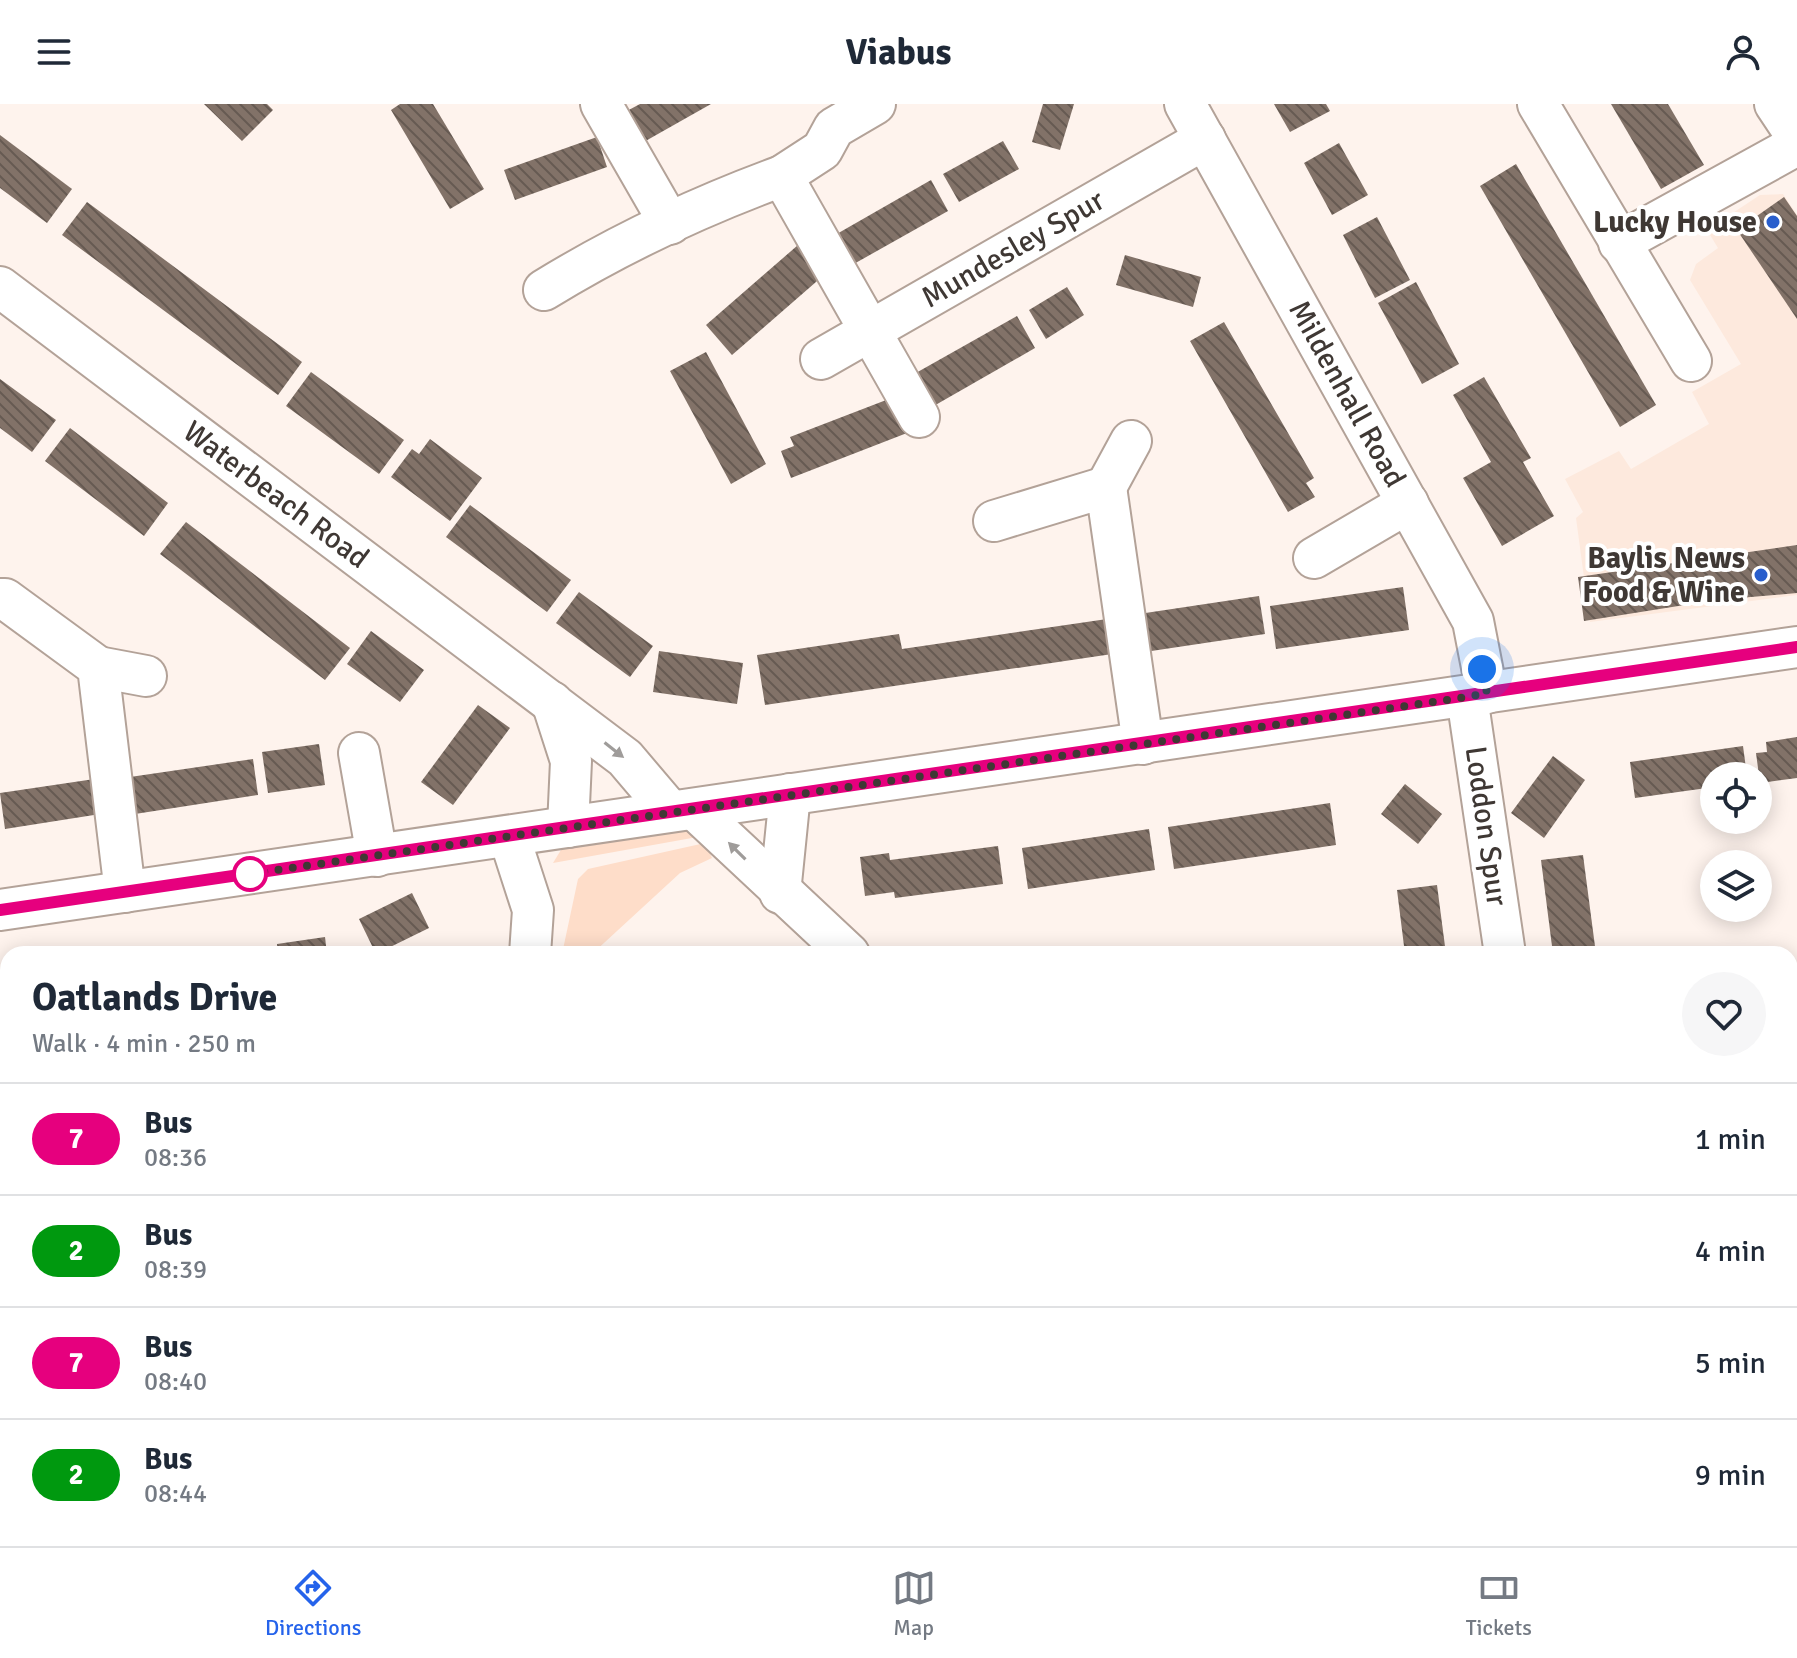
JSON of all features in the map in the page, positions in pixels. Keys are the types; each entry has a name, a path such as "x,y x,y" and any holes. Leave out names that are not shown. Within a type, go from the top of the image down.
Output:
{"street":[{"path":"601,104 670,224"},
{"path":"544,290 592,260 724,198 782,176 822,150 834,128 875,104"},
{"name":"Mildenhall Road","path":"1185,104 1473,621 1477,695"},
{"path":"1775,104 1797,137"},
{"path":"1536,116 1691,361"},
{"name":"Mundesley Spur","path":"821,359 1205,139"},
{"path":"1619,243 1797,145"},
{"path":"782,176 919,417"},
{"name":"Waterbeach Road","path":"0,287 625,758 840,946"},
{"path":"1131,441 1106,487 1143,744"},
{"path":"994,521 1106,487"},
{"path":"1314,558 1408,503"},
{"path":"0,599 5,599 98,667 146,676"},
{"path":"0,910 1797,647"},
{"path":"98,667 125,892"},
{"name":"Loddon Spur","path":"1477,695 1504,946"},
{"path":"552,702 571,761 568,827"},
{"path":"359,753 377,856"},
{"path":"780,893 790,794"},
{"path":"509,836 533,910 531,946"}],"shaded area":[{"path":"1783,194 1797,215 1797,595 1590,622 1576,518 1583,512 1565,479 1619,451 1631,469 1709,424 1692,392 1741,364 1690,280 1696,264 1718,248 1707,230 1760,195"}],"green space":[{"path":"679,819 703,836 553,863 564,845"},
{"path":"705,843 712,858 680,873 601,946 564,946 578,879 588,869"}],"building":[{"path":"204,104 267,104 273,110 242,141"},
{"path":"400,104 433,104 484,189 450,209 391,110"},
{"path":"640,104 711,104 642,143 625,112"},
{"path":"1043,104 1074,104 1060,150 1032,142"},
{"path":"1274,104 1326,104 1330,111 1290,132"},
{"path":"1611,104 1668,104 1704,165 1661,189"},
{"path":"0,135 72,189 47,223 0,188"},
{"path":"597,137 607,167 515,200 504,170"},
{"path":"1003,141 1019,169 959,202 943,174"},
{"path":"1339,143 1368,195 1332,215 1304,163"},
{"path":"1516,164 1656,405 1620,427 1480,186"},
{"path":"931,180 948,211 852,265 835,235"},
{"path":"1784,197 1797,216 1797,319 1737,230"},
{"path":"87,202 302,362 278,395 62,235"},
{"path":"1377,217 1410,280 1375,298 1343,235"},
{"path":"798,245 824,275 732,355 706,325"},
{"path":"1125,255 1201,277 1193,307 1116,285"},
{"path":"1416,282 1459,364 1422,384 1378,303"},
{"path":"1067,287 1084,315 1046,339 1029,310"},
{"path":"1017,316 1035,348 925,411 907,378"},
{"path":"1224,322 1314,478 1306,483 1315,497 1288,512 1190,341"},
{"path":"706,352 766,464 731,484 670,371"},
{"path":"311,372 404,440 379,474 286,406"},
{"path":"1484,377 1531,458 1523,462 1554,516 1502,546 1463,478 1491,462 1453,395"},
{"path":"0,379 56,420 32,452 0,428"},
{"path":"894,397 907,433 791,478 781,451 794,446 790,437"},
{"path":"70,428 168,503 144,536 45,461"},
{"path":"430,439 482,478 450,521 391,477 412,449 419,454"},
{"path":"470,505 571,580 547,612 446,537"},
{"path":"186,522 350,648 325,680 160,554"},
{"path":"1797,545 1797,593 1716,600 1584,621 1578,577"},
{"path":"1403,587 1409,630 1276,649 1270,606"},
{"path":"579,592 653,646 630,677 556,623"},
{"path":"1259,596 1265,634 1138,653 1132,615"},
{"path":"1114,618 1119,653 765,705 757,655 899,634 902,649"},
{"path":"371,631 424,670 400,702 347,664"},
{"path":"659,651 743,663 737,704 653,692"},
{"path":"478,705 510,728 453,805 421,782"},
{"path":"1797,737 1797,778 1772,781 1772,762 1757,762 1756,753 1767,752 1766,742"},
{"path":"319,744 325,785 268,793 262,752"},
{"path":"1743,746 1745,762 1700,762 1700,789 1635,798 1630,762"},
{"path":"1553,756 1585,780 1544,838 1511,813"},
{"path":"253,759 258,795 135,814 130,777"},
{"path":"108,777 113,812 5,829 0,793"},
{"path":"1405,784 1442,814 1418,844 1381,814"},
{"path":"1330,803 1336,845 1174,869 1168,827"},
{"path":"1149,829 1155,870 1028,889 1022,848"},
{"path":"998,846 1003,884 895,898 894,892 865,896 860,857 889,853 890,860"},
{"path":"1583,855 1595,946 1552,946 1541,860"},
{"path":"1437,885 1445,946 1404,946 1397,890"},
{"path":"412,893 429,928 392,946 372,946 359,919"},
{"path":"325,937 326,946 277,946"}],"bus line":[{"name":"7","path":"0,910 850,784 1249,730 1797,647"}],"place":[{"name":"Lucky House","path":"1773,222"},
{"name":"Baylis News Food & Wine","path":"1761,575"}],"route":[{"path":"250,874 850,784 1467,697 1487,693 1482,669"}]}
